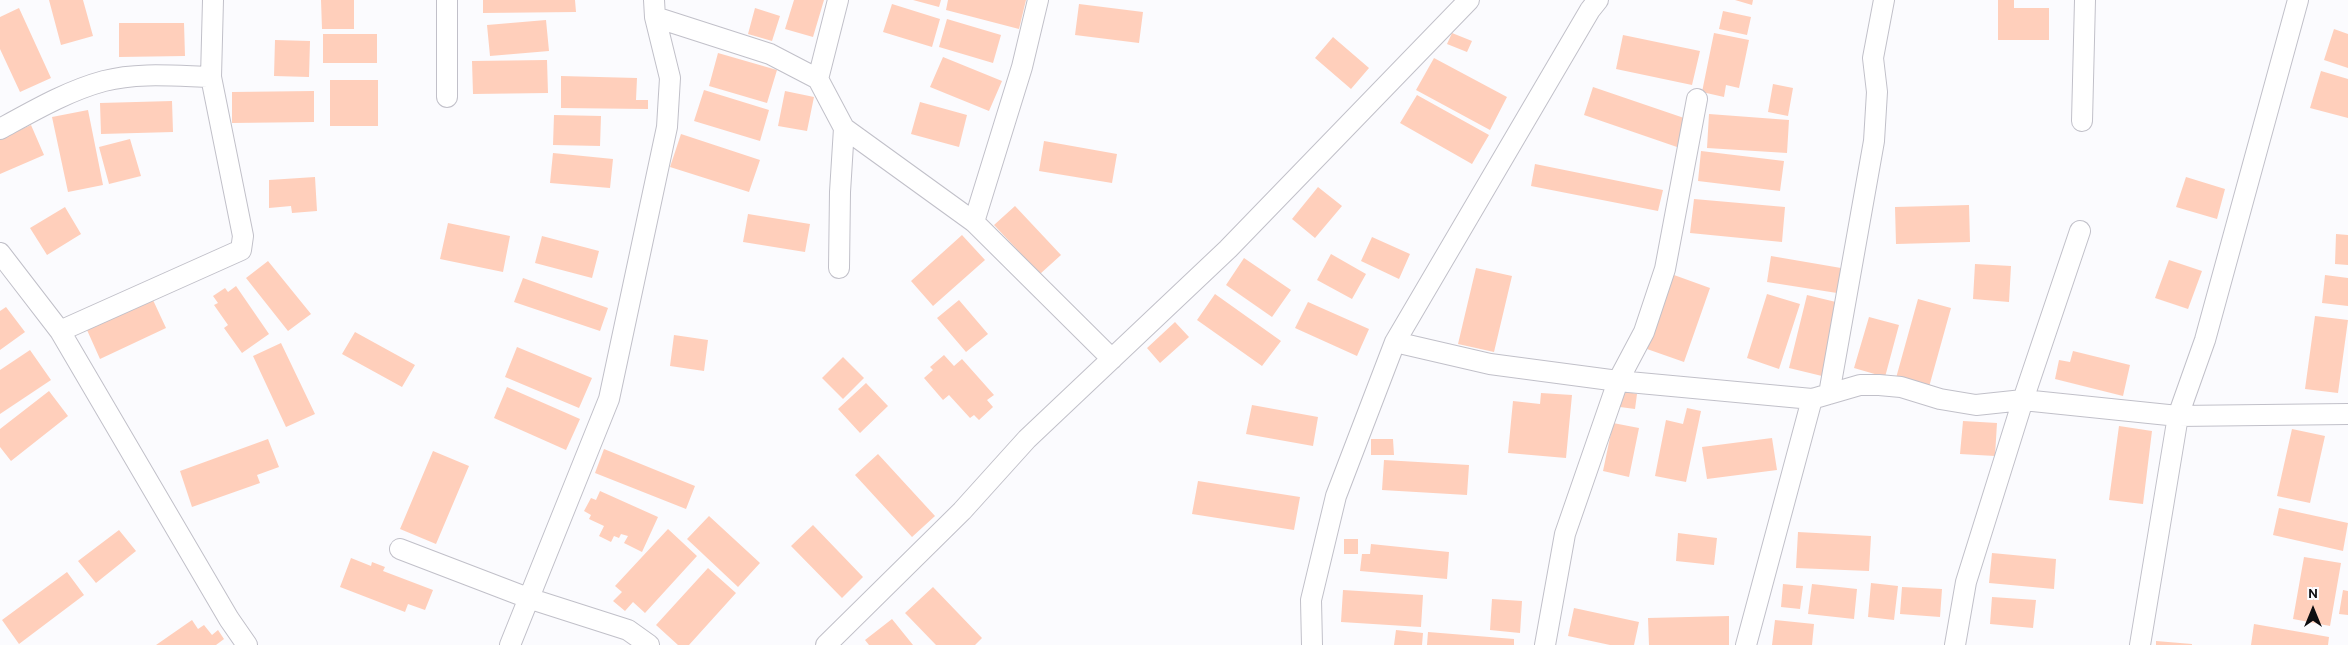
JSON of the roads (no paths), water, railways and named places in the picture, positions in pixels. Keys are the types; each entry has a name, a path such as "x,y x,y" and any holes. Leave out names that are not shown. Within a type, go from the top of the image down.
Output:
{"street":[{"path":"60,331 241,250 243,236 211,77 213,0"},
{"path":"447,0 447,97"},
{"path":"818,79 838,0"},
{"path":"974,222 1022,67 1038,0"},
{"path":"826,645 962,511 1027,439 1228,249 1469,0"},
{"path":"1746,645 1821,396 1874,140 1877,92 1873,58 1884,0"},
{"path":"2082,121 2085,0"},
{"path":"2140,645 2178,416 2205,340 2298,0"},
{"path":"1309,644 1311,600 1336,496 1395,342 1588,3"},
{"path":"654,9 770,54 818,79 844,128 974,222 1112,359"},
{"path":"510,645 609,399 667,127 670,78 654,9"},
{"path":"0,130 54,100 105,81 158,75 211,77"},
{"path":"1545,645 1565,534 1618,381 1644,332 1665,269 1697,99"},
{"path":"839,268 844,128"},
{"path":"1955,645 1966,582 2023,400 2080,231"},
{"path":"0,253 60,331 229,620 247,645"},
{"path":"1395,342 1490,364 1618,381 1821,396 1860,386 1879,384 1901,387 1940,399 1976,405 2023,400 2178,416 2348,414"},
{"path":"400,549 528,598 628,630 649,645"}]}
